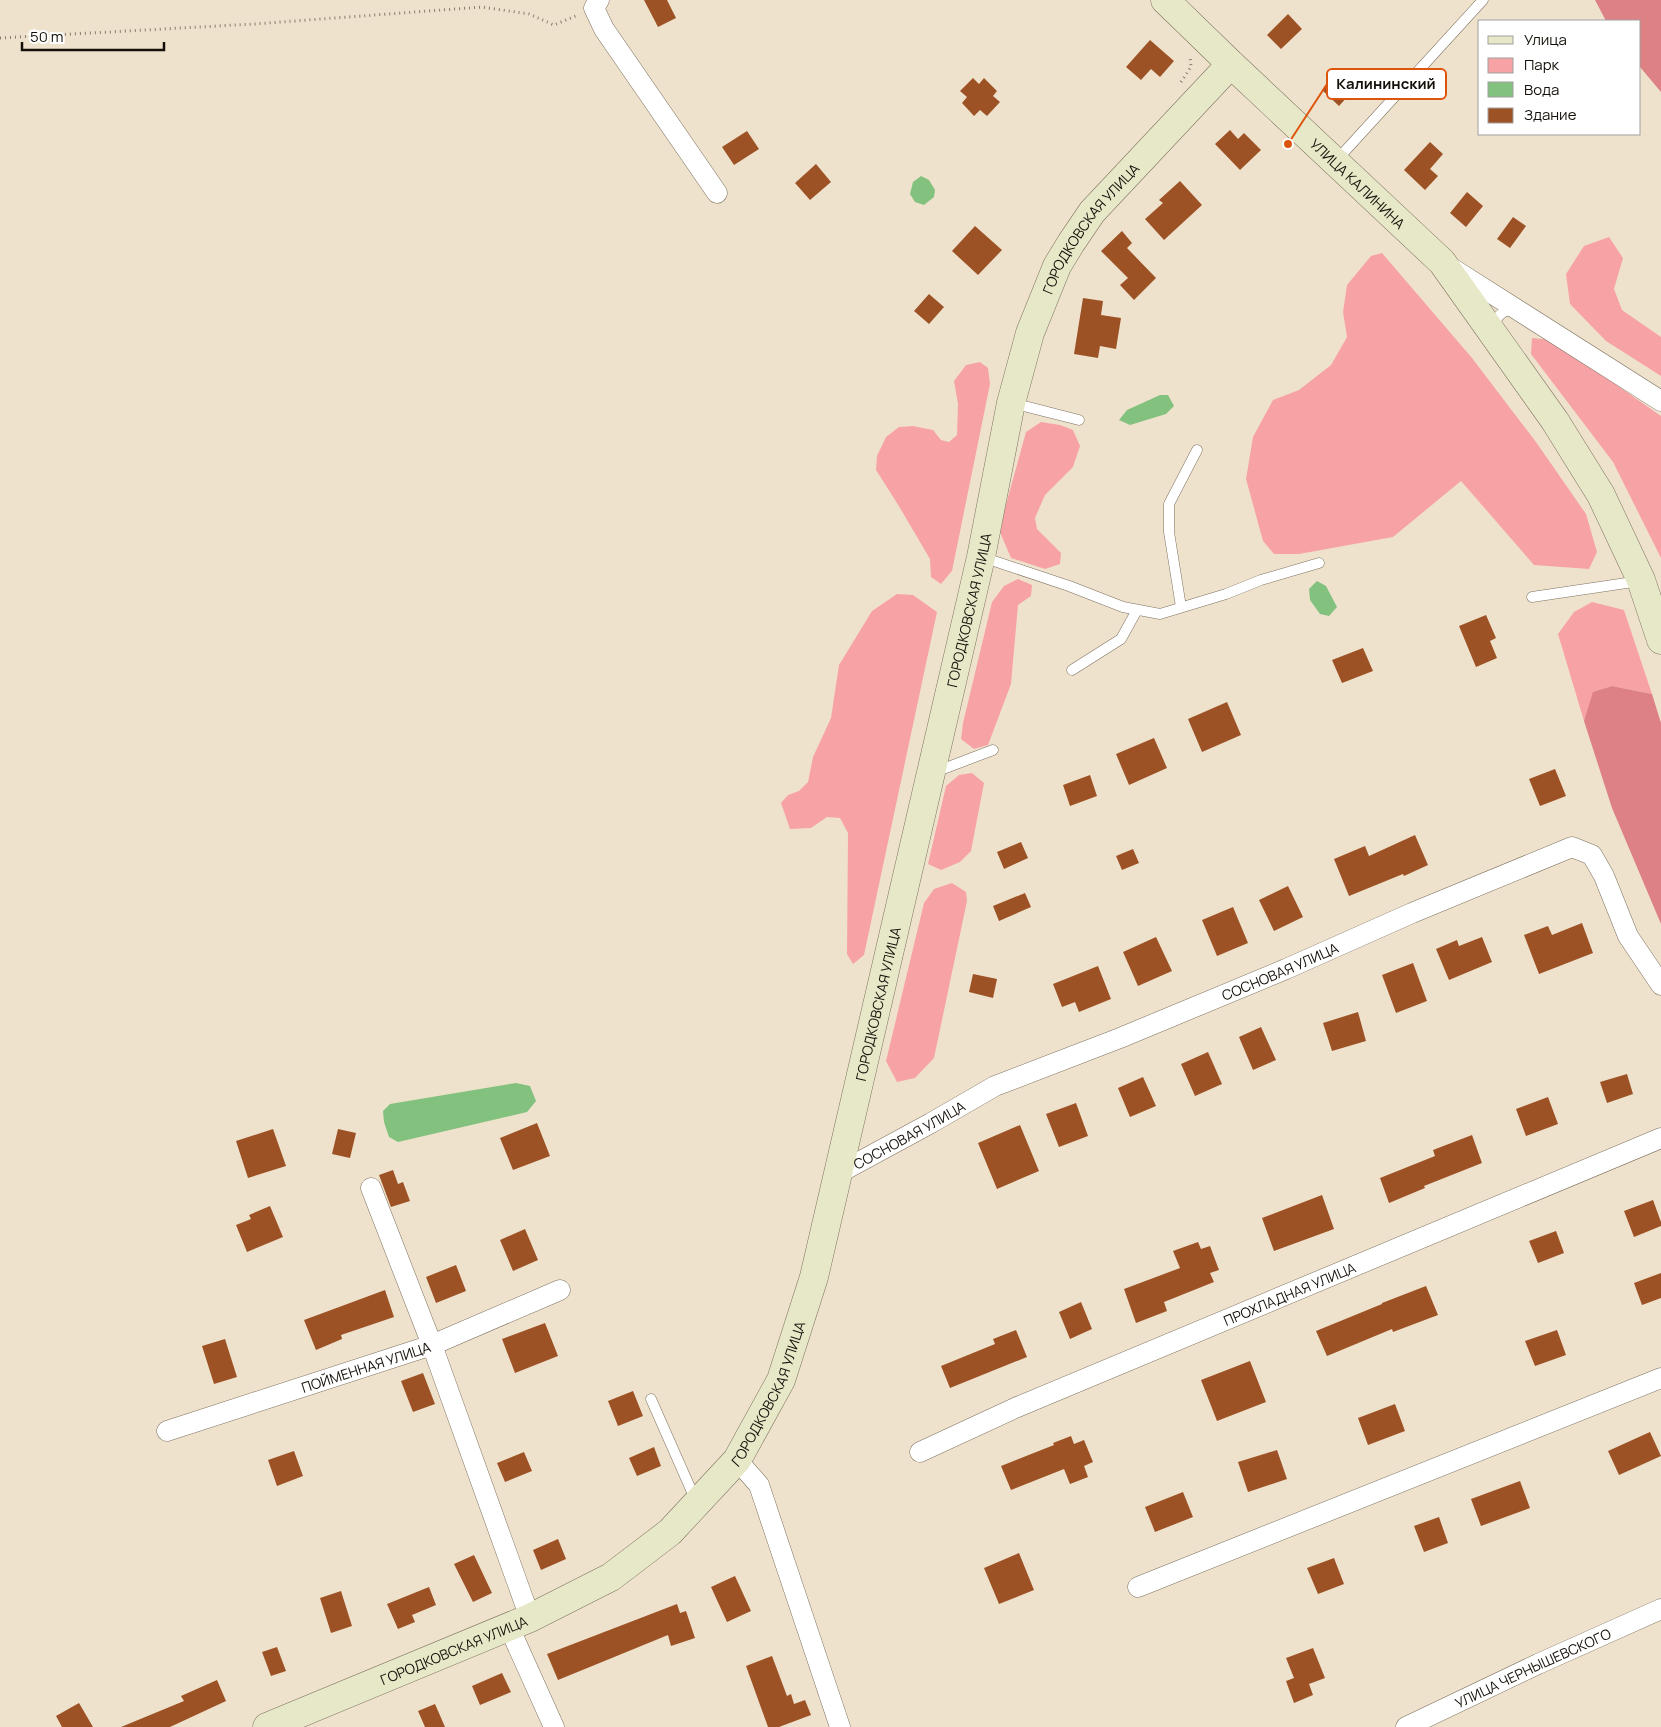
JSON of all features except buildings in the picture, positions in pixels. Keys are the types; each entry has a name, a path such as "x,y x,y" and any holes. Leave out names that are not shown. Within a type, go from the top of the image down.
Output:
{"main road":[{"name":"УЛИЦА КАЛИНИНА","path":"1165,0 1442,262 1555,421 1601,495 1641,580 1661,640"},
{"name":"ГОРОДКОВСКАЯ УЛИЦА","path":"267,1727 519,1623 611,1577 670,1532 736,1460 781,1380 814,1277 982,557 1011,403 1034,324 1057,266 1070,243 1092,212 1231,64"}],"street":[{"path":"596,4 604,29 717,193"},
{"path":"1442,262 1661,401"},
{"name":"СОСНОВАЯ УЛИЦА","path":"837,1174 995,1086 1120,1038 1572,847 1592,855 1604,876 1628,936 1661,985"},
{"name":"ПРОХЛАДНАЯ УЛИЦА","path":"920,1452 1015,1408 1661,1138"},
{"path":"371,1188 432,1345 519,1623 554,1727"},
{"name":"ПОЙМЕННАЯ УЛИЦА","path":"167,1431 432,1345 560,1290"},
{"path":"1138,1586 1661,1378"},
{"path":"736,1460 759,1485 840,1727"},
{"name":"УЛИЦА ЧЕРНЫШЕВСКОГО","path":"1406,1727 1538,1664 1661,1609"}],"lane":[{"path":"1335,162 1483,0"},
{"path":"1504,350 1496,320 1503,312 1508,310 1521,312"},
{"path":"1011,403 1079,420"},
{"path":"1181,607 1169,532 1169,504 1197,450"},
{"path":"982,557 1124,607 1160,614 1318,563"},
{"path":"1532,597 1641,580"},
{"path":"1072,670 1121,640 1137,610"},
{"path":"930,774 993,750"},
{"path":"651,1399 697,1503"}],"path":[{"path":"0,38 254,24 482,7 529,14 554,25 596,4"},
{"path":"1178,85 1191,67 1189,52"}],"green space":[{"path":"1609,237 1623,258 1614,289 1622,310 1661,337 1661,376 1606,341 1570,304 1566,274 1584,246"},
{"path":"1382,253 1472,358 1536,442 1586,514 1597,552 1589,569 1534,565 1461,481 1393,537 1299,554 1274,554 1263,541 1246,479 1253,437 1273,400 1299,390 1331,365 1347,337 1343,312 1347,285 1371,256"},
{"path":"1532,338 1552,340 1661,416 1661,558 1613,462 1531,354"},
{"path":"980,362 988,368 990,384 952,571 941,584 931,577 930,559 876,470 877,456 886,437 899,427 913,426 933,430 941,440 949,442 957,435 958,404 954,381 966,365"},
{"path":"1041,422 1060,425 1073,430 1080,446 1073,467 1045,495 1035,518 1037,529 1061,553 1060,564 1045,569 1011,558 999,530 1026,432"},
{"path":"1018,579 1032,585 1031,596 1018,605 1011,684 988,745 974,749 961,739 963,723 992,602 1004,586"},
{"path":"897,594 913,595 937,612 864,955 853,964 847,954 848,833 840,818 827,817 811,828 790,829 781,803 788,795 799,791 808,782 813,757 831,718 839,665 872,611"},
{"path":"1592,602 1624,610 1652,694 1612,686 1594,692 1584,721 1558,634 1574,612"},
{"path":"972,773 984,783 971,851 960,862 941,870 928,864 946,786 959,775"},
{"path":"952,883 966,892 967,901 934,1058 915,1078 897,1082 886,1061 924,903 934,889"}],"shaded area":[{"path":"1595,0 1661,0 1661,92 1641,68 1641,20 1605,20"},
{"path":"1612,686 1652,694 1661,723 1661,924 1612,808 1584,721 1593,692"}],"water":[{"path":"921,176 929,180 935,190 934,197 924,205 915,202 910,194 913,182"},
{"path":"1160,395 1168,395 1174,406 1166,414 1130,425 1119,420 1127,410"},
{"path":"1317,581 1326,586 1337,607 1329,616 1320,614 1310,600 1309,589"},
{"path":"516,1083 530,1086 536,1101 527,1112 398,1142 389,1137 383,1111 390,1104"}],"place":[{"name":"Калининский","path":"1288,144"}]}
